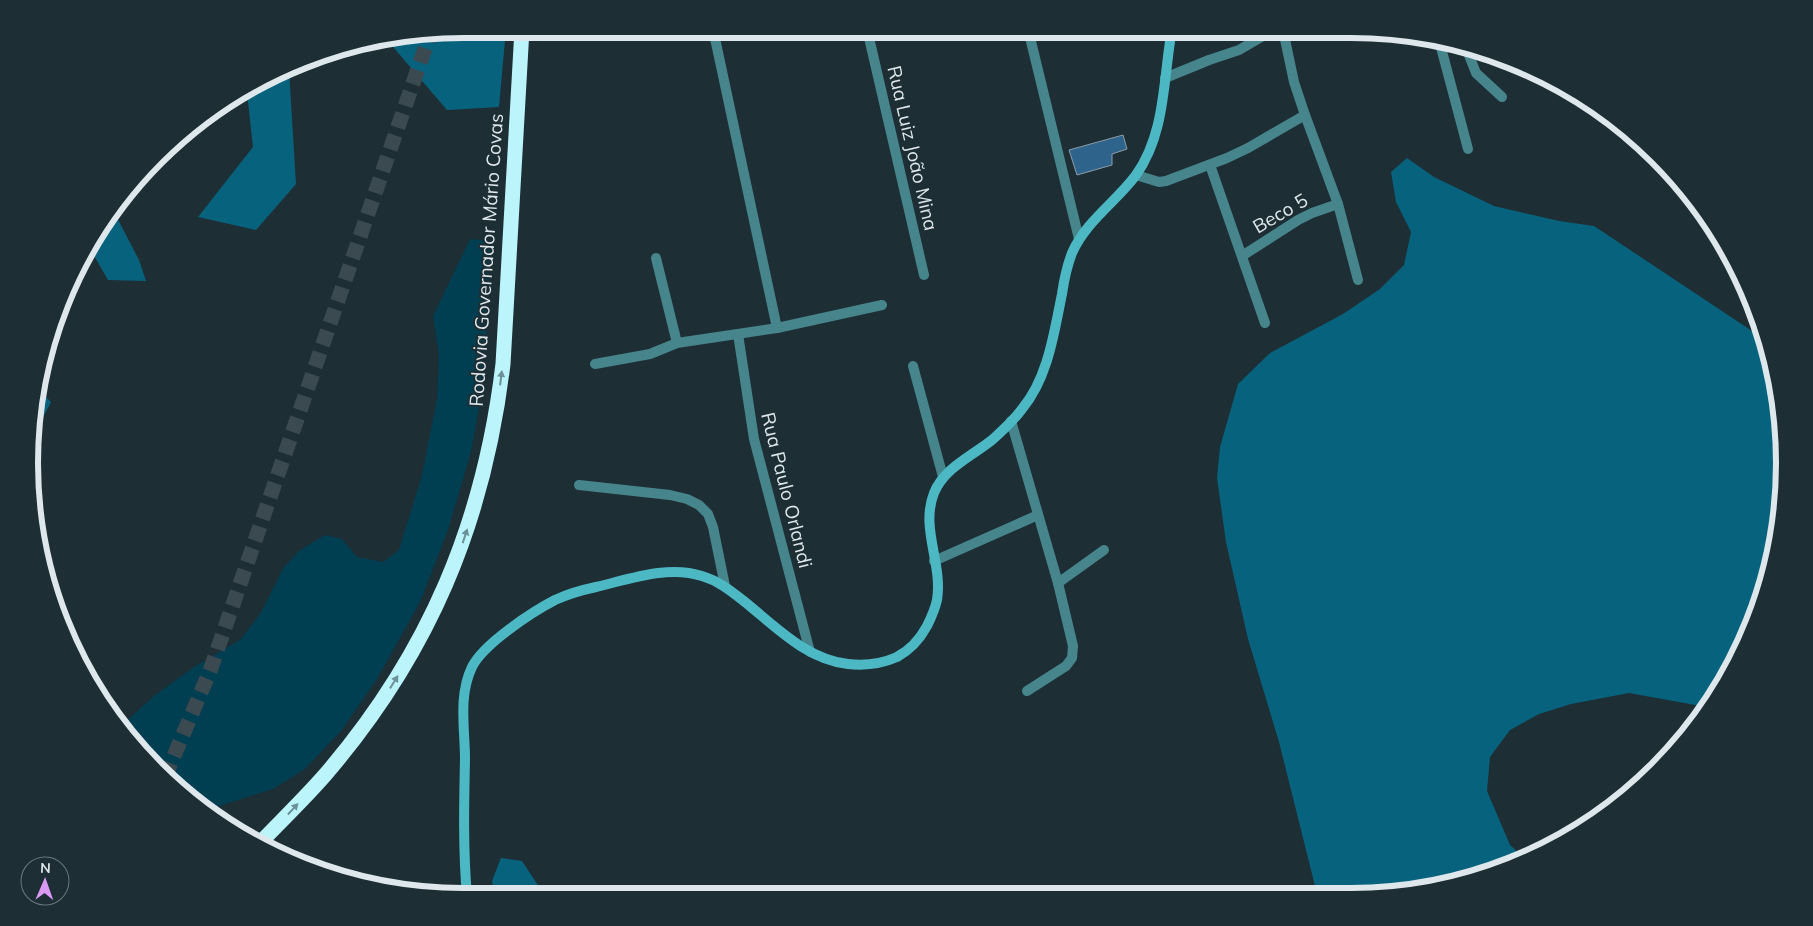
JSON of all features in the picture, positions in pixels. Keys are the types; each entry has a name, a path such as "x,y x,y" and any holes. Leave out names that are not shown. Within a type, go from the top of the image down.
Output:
{"highway":[{"name":"Rodovia Governador Mário Covas","path":"264,839 324,776 385,696 428,623 463,543 490,449 502,372 521,38"}],"street":[{"path":"715,38 777,328"},
{"name":"Rua Luiz João Mina","path":"869,38 924,275"},
{"path":"1030,38 1079,239"},
{"path":"466,888 464,855 465,739 463,709 466,682 473,663 490,645 513,626 553,601 574,592 665,572 687,572 706,576 725,586 810,652 827,660 864,666 895,658 910,648 923,633 933,614 938,598 929,513 934,492 943,477 993,438 1023,409 1037,386 1052,341 1070,257 1079,239 1136,175 1154,141 1166,78 1171,38"},
{"path":"1166,78 1239,50 1259,38"},
{"path":"1285,38 1294,82 1338,204 1358,280"},
{"path":"1441,48 1468,149"},
{"path":"1469,55 1476,73 1502,97"},
{"path":"1136,175 1159,182 1166,181 1210,165 1248,148 1305,116"},
{"path":"1210,165 1264,323"},
{"name":"Beco 5","path":"1242,256 1298,220 1338,204"},
{"path":"656,258 677,343"},
{"path":"595,364 650,354 677,343 777,328 882,305"},
{"name":"Rua Paulo Orlandi","path":"738,334 754,439 810,652"},
{"path":"913,366 943,477"},
{"path":"1011,421 1058,583 1073,646 1072,658 1066,666 1027,691"},
{"path":"579,485 670,495 699,505 708,514 713,527 725,586"},
{"path":"934,561 1038,515"},
{"path":"1058,583 1104,550"}],"shaded area":[{"path":"435,38 505,38 499,107 447,110 391,44"},
{"path":"289,75 296,184 256,230 198,217 253,147 247,97"},
{"path":"1407,158 1434,177 1494,206 1559,221 1594,226 1749,329 1756,335 1761,353 1772,407 1776,463 1775,491 1767,546 1753,600 1732,651 1699,706 1629,693 1571,704 1539,714 1510,730 1490,757 1487,791 1510,845 1519,853 1460,874 1406,885 1378,888 1316,888 1279,742 1248,639 1226,542 1217,478 1220,447 1238,384 1270,353 1343,314 1380,289 1404,265 1411,232 1396,202 1391,172"},
{"path":"116,216 139,260 146,281 108,280 93,254"},
{"path":"470,239 491,241 484,381 471,452 448,530 420,602 377,679 341,731 305,769 273,789 219,806 211,806 162,764 125,722 155,695 194,667 240,640 260,614 284,567 300,550 325,535 342,539 357,557 383,562 399,550 422,475 437,399 439,355 433,316"},
{"path":"43,394 51,402 39,425"},
{"path":"501,858 522,861 540,888 493,888 492,881"}],"building":[{"path":"1123,135 1127,149 1112,154 1112,165 1077,175 1069,150"}],"tunnel":[{"path":"168,770 210,671 428,39"}]}
